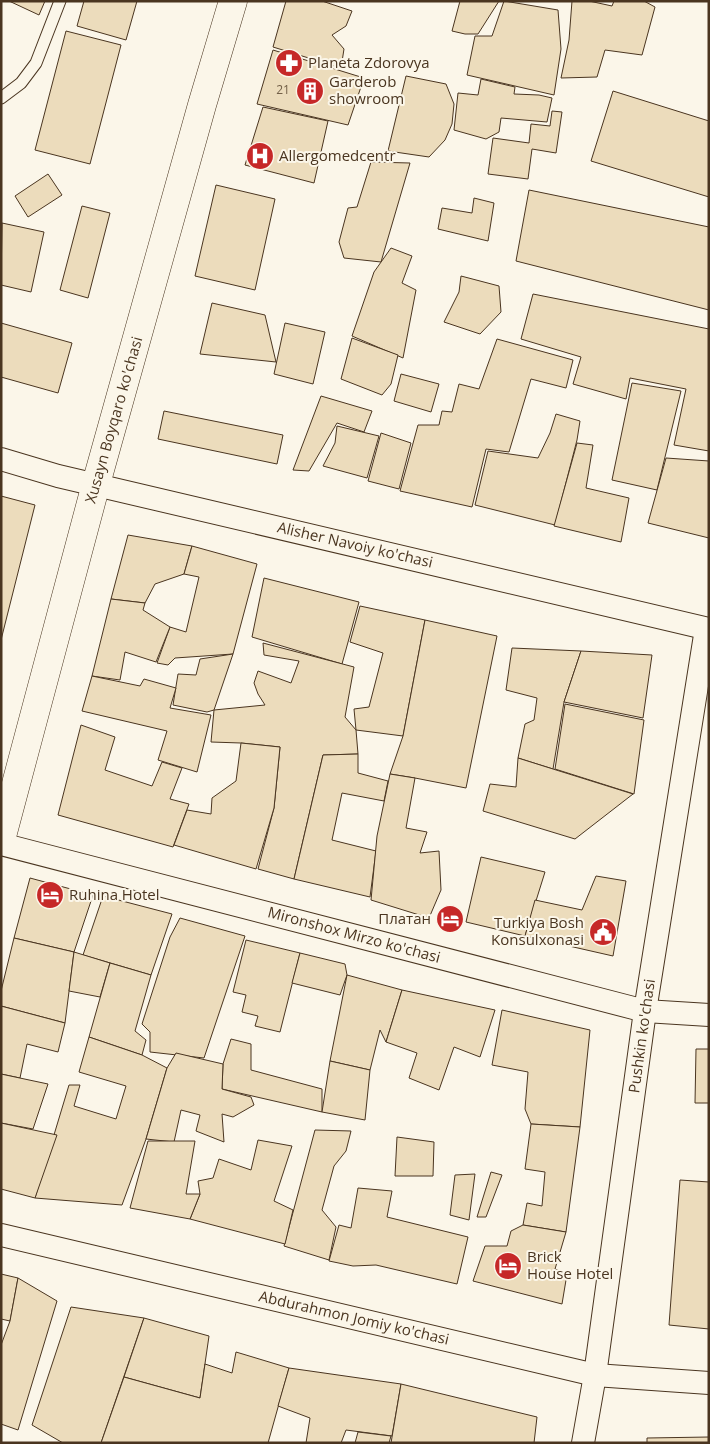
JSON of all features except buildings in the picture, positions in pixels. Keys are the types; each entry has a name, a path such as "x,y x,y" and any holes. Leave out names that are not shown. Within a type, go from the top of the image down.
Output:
{"main road":[{"name":"Xusayn Boyqaro ko'chasi","path":"1,842 96,484 233,1"}],"street":[{"name":"Alisher Navoiy ko'chasi","path":"1,459 58,476 707,629"},
{"name":"Pushkin ko'chasi","path":"583,1443 595,1375 645,1010 707,629"},
{"name":"Mironshox Mirzo ko'chasi","path":"1,842 645,1010 709,1015"},
{"name":"Abdurahmon Jomiy ko'chasi","path":"1,1234 595,1375 709,1383"}],"lane":[{"path":"1,98 21,83 36,64 60,1"}],"place":[{"name":"Planeta Zdorovya","path":"289,63"},
{"name":"Garderob showroom","path":"310,91"},
{"name":"Allergomedcentr","path":"260,156"},
{"name":"Ruhina Hotel","path":"50,895"},
{"name":"Платан","path":"450,919"},
{"name":"Turkiya Bosh Konsulxonasi","path":"603,932"},
{"name":"Brick House Hotel","path":"508,1266"}]}
